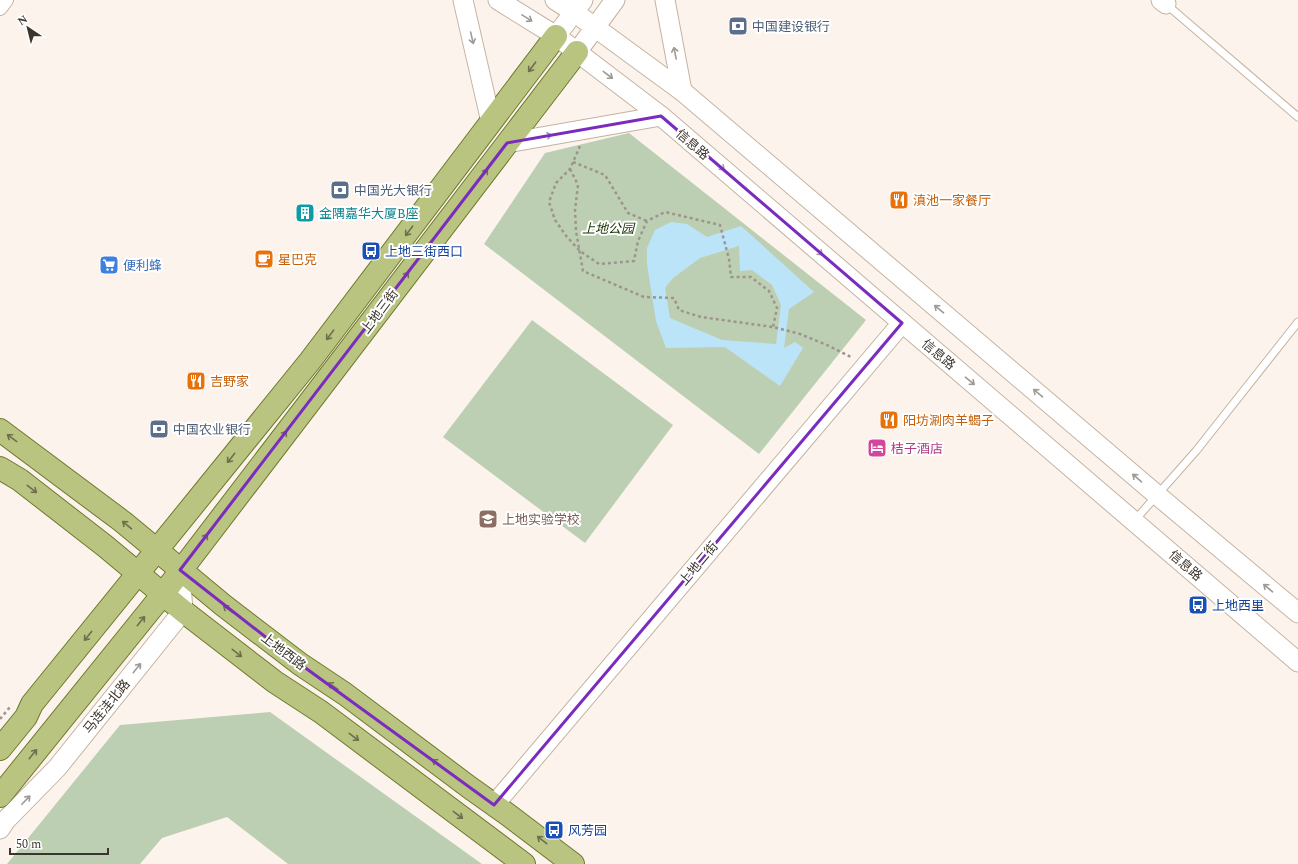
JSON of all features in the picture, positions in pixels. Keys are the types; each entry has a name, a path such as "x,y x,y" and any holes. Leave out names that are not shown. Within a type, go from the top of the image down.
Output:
{"main road":[{"path":"463,0 491,122"},
{"name":"信息路","path":"498,0 556,36 661,116 1298,662"},
{"path":"556,0 578,6 595,27 682,91 1298,613"},
{"path":"577,52 615,0"},
{"path":"665,0 682,91"},
{"path":"556,36 578,6"},
{"name":"上地三街","path":"138,573 310,361 556,36"},
{"name":"上地三街","path":"163,594 577,52"},
{"path":"507,143 661,116"},
{"name":"上地二街","path":"494,805 902,323"},
{"name":"上地西路","path":"0,430 123,522 180,570 300,664 345,694 573,864"},
{"path":"0,468 20,480 138,573 183,611 275,682 321,712 524,864"},
{"path":"180,570 183,611"},
{"path":"0,750 26,717 32,704 138,573"},
{"name":"马连洼北路","path":"0,796 163,594"},
{"name":"马连洼北路","path":"0,829 6,820 57,768 183,611"}],"street":[{"path":"0,8 6,0"}],"lane":[{"path":"1164,2 1298,116"},
{"path":"1134,520 1196,451 1298,322"}],"path":[{"path":"588,128 570,169 556,183 549,202 554,220 567,238 580,251 599,264 634,261 638,241 647,221 665,212 720,225 729,259 731,277 751,277 769,291 777,308 773,327"},
{"path":"573,162 605,175 628,213 647,221"},
{"path":"570,169 578,185 575,210 576,231 583,271 644,297 674,298 679,310 701,317 773,327 800,334 866,364"}],"highlighted area":[{"path":"661,116 902,323 494,805 300,664 180,570 507,143"}],"green space":[{"name":"上地公园","path":"629,133 866,320 759,454 484,244 545,153"},
{"path":"532,320 673,425 585,543 443,437"},
{"path":"270,712 482,864 288,864 227,817 162,838 140,864 7,864 120,725"}],"water":[{"path":"671,222 687,224 707,237 741,226 814,292 789,309 784,348 795,342 803,348 780,386 725,347 666,348 656,321 647,264 647,248 655,230","holes":["739,246 740,271 752,270 772,285 781,305 776,344 722,340 670,318 665,288 673,278 700,258"]}],"place":[{"name":"中国建设银行","path":"738,26"},
{"name":"中国光大银行","path":"340,190"},
{"name":"滇池一家餐厅","path":"899,200"},
{"name":"金隅嘉华大厦B座","path":"305,213"},
{"name":"上地三街西口","path":"371,251"},
{"name":"星巴克","path":"264,259"},
{"name":"便利蜂","path":"109,265"},
{"name":"吉野家","path":"196,381"},
{"name":"阳坊涮肉羊蝎子","path":"889,420"},
{"name":"中国农业银行","path":"159,429"},
{"name":"桔子酒店","path":"877,448"},
{"name":"上地实验学校","path":"488,519"},
{"name":"上地西里","path":"1198,605"},
{"name":"风芳园","path":"554,830"}]}
